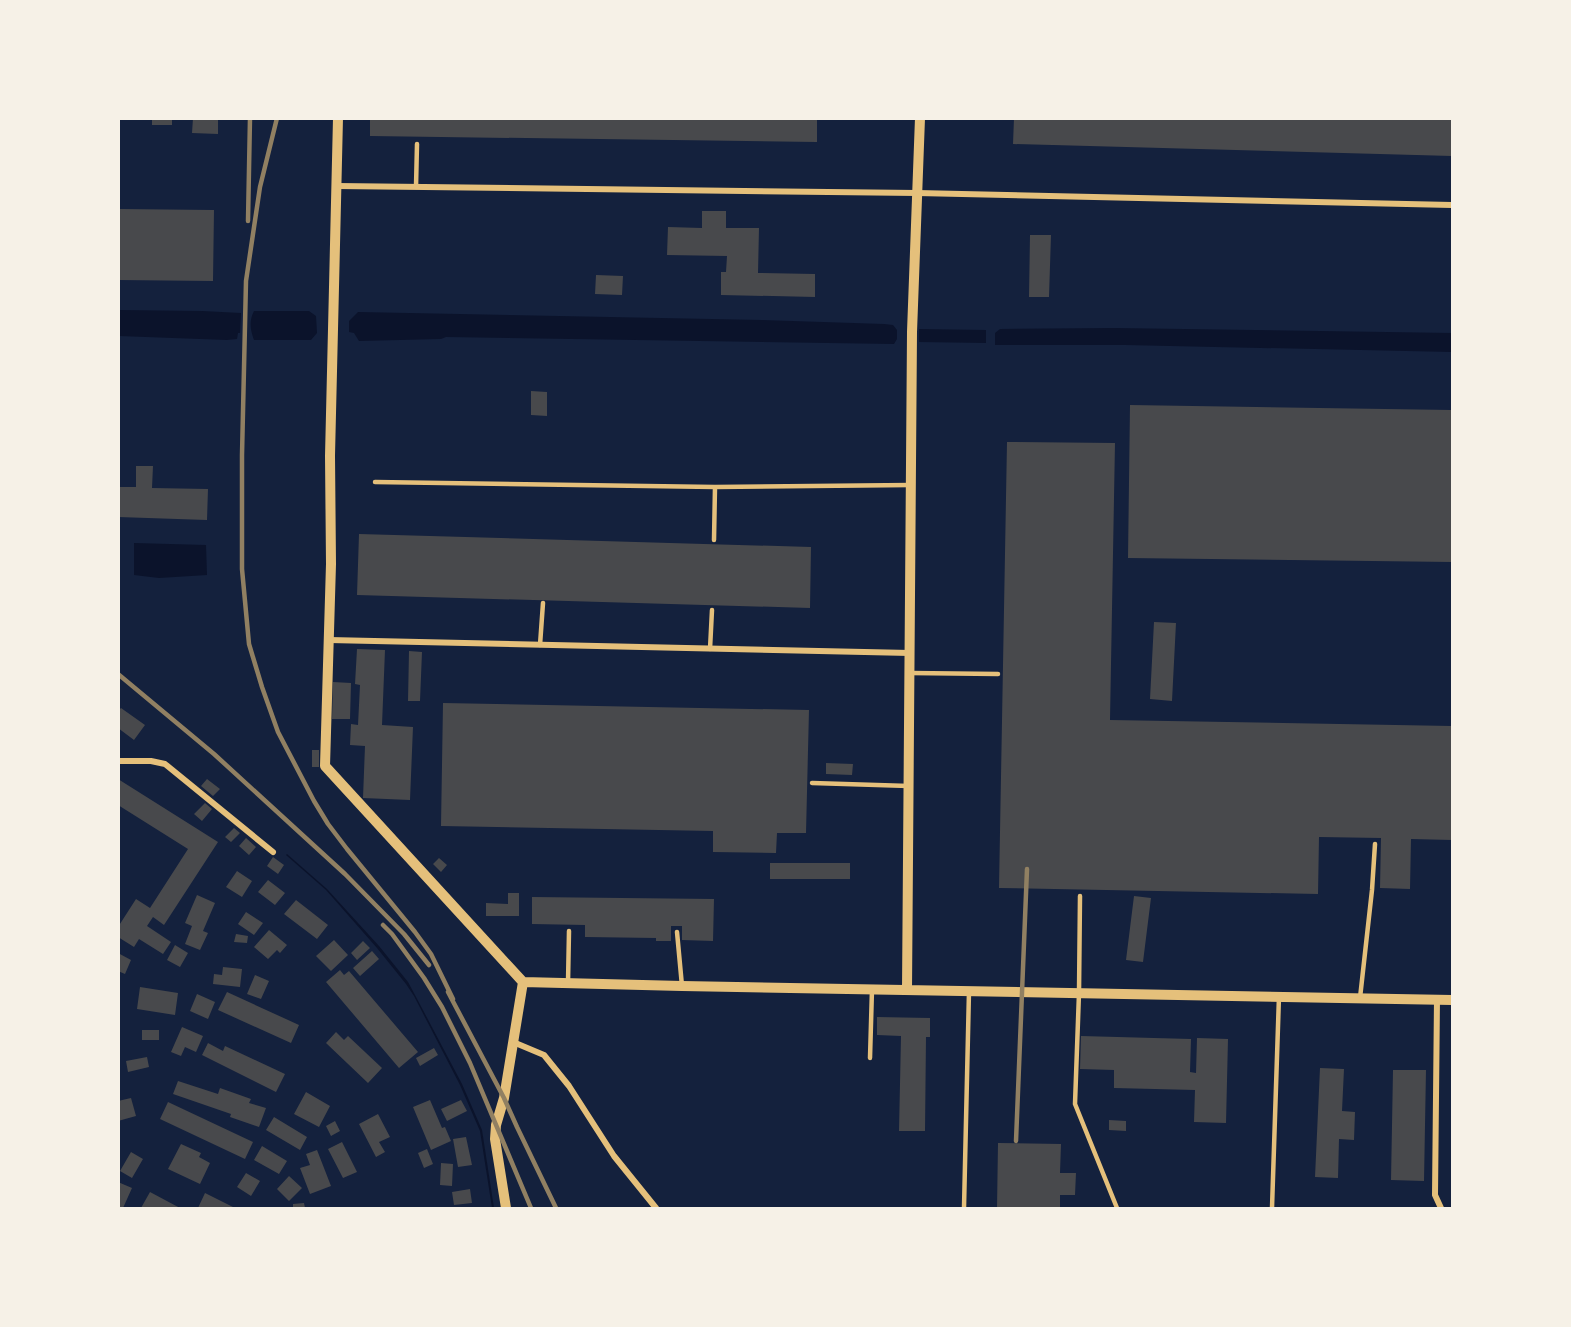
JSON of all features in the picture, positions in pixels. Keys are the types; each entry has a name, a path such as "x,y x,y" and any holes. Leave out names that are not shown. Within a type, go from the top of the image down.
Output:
{"street":[{"path":"338,118 330,456 331,564 325,766 523,982 1452,1000"},
{"path":"907,990 912,332 920,118"},
{"path":"337,186 917,193 1452,205"},
{"path":"329,640 910,653"},
{"path":"118,761 151,761 165,764 273,852"},
{"path":"506,1209 495,1139 496,1125 504,1098 523,982"},
{"path":"1437,999 1435,1195 1441,1209"},
{"path":"513,1042 544,1055 569,1086 614,1156 656,1209"}],"lane":[{"path":"416,187 417,144"},
{"path":"375,482 715,487 911,485"},
{"path":"714,540 715,487"},
{"path":"540,645 543,603"},
{"path":"710,649 712,610"},
{"path":"910,673 998,674"},
{"path":"812,783 909,786"},
{"path":"1360,998 1375,844"},
{"path":"1080,896 1075,1104 1116,1209"},
{"path":"568,983 569,931"},
{"path":"677,932 682,986"},
{"path":"870,1058 872,989"},
{"path":"964,1209 969,991"},
{"path":"1272,1209 1279,996"}],"water":[{"path":"119,310 241,313 240,333 237,339 227,340 119,336"},
{"path":"254,311 309,311 316,316 317,333 311,340 254,340 251,318"},
{"path":"358,312 884,324 893,325 897,330 897,339 894,344 446,337 359,341 354,333 349,332 349,321"},
{"path":"1114,328 1452,333 1452,352 1125,345 995,345 995,333 1000,329"},
{"path":"919,329 986,330 986,343 919,342"},
{"path":"134,543 206,545 207,575 159,578 134,575"},
{"path":"287,854 327,889 408,982 462,1084 482,1130 494,1208 492,1208 480,1131 460,1085 414,996 377,948 326,890"}],"building":[{"path":"152,118 172,118 172,125 152,125"},
{"path":"193,118 218,118 218,134 192,133"},
{"path":"370,118 817,118 817,142 370,136"},
{"path":"1014,118 1452,118 1452,156 1013,144"},
{"path":"118,209 214,210 213,281 118,280"},
{"path":"702,211 726,211 726,228 759,228 758,273 815,274 815,297 721,295 721,272 726,272 727,256 667,255 668,227 702,228"},
{"path":"1030,235 1051,235 1049,297 1029,297"},
{"path":"596,275 623,276 622,295 595,294"},
{"path":"531,391 547,392 547,416 531,415"},
{"path":"1130,405 1452,410 1452,562 1128,558"},
{"path":"1007,442 1115,443 1110,720 1452,726 1452,840 1411,839 1410,889 1380,888 1381,838 1319,837 1318,894 999,888"},
{"path":"136,466 153,466 152,488 208,489 207,520 118,517 118,487 136,487"},
{"path":"359,534 811,547 810,608 357,595"},
{"path":"1154,622 1176,623 1172,701 1150,699"},
{"path":"357,649 385,650 382,725 413,727 410,800 363,798 365,746 350,745 351,724 358,725 360,685 355,684"},
{"path":"409,651 422,652 420,701 408,701"},
{"path":"333,682 351,683 350,719 332,719"},
{"path":"443,703 809,710 806,833 777,833 776,853 713,852 713,831 441,826"},
{"path":"121,708 145,725 134,740 118,728 118,711"},
{"path":"312,750 319,750 319,767 312,767"},
{"path":"826,763 853,764 852,775 826,774"},
{"path":"118,779 218,842 164,925 153,917 147,926 171,942 163,954 139,939 134,947 118,937 118,927 136,899 150,908 188,849 118,805"},
{"path":"207,779 220,789 213,796 201,786"},
{"path":"205,803 212,809 202,821 194,814"},
{"path":"234,828 240,833 231,842 225,837"},
{"path":"246,838 256,847 249,855 239,846"},
{"path":"273,857 284,865 278,874 267,866"},
{"path":"439,858 447,865 441,872 433,864"},
{"path":"770,863 850,863 850,879 770,879"},
{"path":"237,871 252,881 242,897 226,887"},
{"path":"268,880 285,893 275,905 258,892"},
{"path":"508,893 519,893 519,916 486,916 486,903 508,904"},
{"path":"197,895 215,903 203,931 208,933 200,950 185,944 192,926 185,923"},
{"path":"1134,896 1151,898 1143,962 1126,960"},
{"path":"532,897 714,899 713,941 682,940 682,926 671,926 671,941 656,941 656,938 585,937 585,925 532,924"},
{"path":"296,900 328,925 317,939 284,914"},
{"path":"246,912 263,923 254,935 238,924"},
{"path":"269,930 287,945 280,953 277,950 268,959 254,947"},
{"path":"236,934 248,936 247,943 234,942"},
{"path":"334,940 348,955 331,971 316,956"},
{"path":"363,941 370,948 357,960 351,953"},
{"path":"175,945 188,953 180,967 167,960"},
{"path":"372,951 379,959 360,976 353,968"},
{"path":"118,953 131,960 125,974 118,971"},
{"path":"223,967 242,969 240,987 213,984 214,974 222,975"},
{"path":"340,970 344,975 349,971 418,1052 399,1068 326,982"},
{"path":"255,975 269,981 261,999 247,994"},
{"path":"140,987 178,993 175,1015 137,1009"},
{"path":"227,992 299,1025 291,1043 218,1010"},
{"path":"197,994 215,1002 208,1019 190,1011"},
{"path":"877,1017 930,1018 930,1037 926,1037 925,1131 899,1131 901,1036 877,1035"},
{"path":"182,1027 203,1036 196,1052 185,1047 181,1056 171,1052"},
{"path":"142,1030 159,1030 159,1040 142,1040"},
{"path":"336,1032 344,1040 348,1036 382,1068 368,1083 326,1043"},
{"path":"1081,1036 1191,1039 1190,1072 1196,1073 1197,1038 1228,1039 1226,1123 1194,1122 1195,1090 1114,1088 1114,1070 1080,1069"},
{"path":"208,1043 223,1051 225,1046 285,1074 276,1092 202,1055"},
{"path":"434,1048 438,1055 420,1066 416,1058"},
{"path":"147,1057 149,1067 128,1072 126,1061"},
{"path":"1320,1068 1344,1069 1342,1111 1355,1112 1354,1140 1339,1139 1338,1178 1315,1177"},
{"path":"1393,1070 1426,1070 1424,1181 1391,1180"},
{"path":"178,1081 218,1094 220,1088 251,1099 249,1103 266,1108 259,1127 230,1117 231,1114 173,1094"},
{"path":"306,1092 330,1106 319,1127 294,1114"},
{"path":"131,1098 136,1116 118,1121 118,1101"},
{"path":"430,1100 442,1128 445,1127 451,1141 431,1150 413,1107"},
{"path":"461,1100 467,1111 447,1121 441,1109"},
{"path":"168,1102 253,1142 245,1159 160,1119"},
{"path":"378,1114 390,1137 379,1142 385,1152 376,1157 359,1124"},
{"path":"274,1117 307,1137 300,1150 266,1130"},
{"path":"1109,1120 1126,1121 1126,1131 1109,1130"},
{"path":"335,1121 340,1131 331,1136 326,1126"},
{"path":"466,1137 472,1165 458,1167 453,1139"},
{"path":"342,1142 357,1172 343,1178 328,1149"},
{"path":"998,1143 1061,1144 1060,1173 1076,1173 1075,1195 1060,1195 1060,1208 997,1208"},
{"path":"181,1144 201,1153 199,1157 210,1163 200,1184 168,1169"},
{"path":"262,1146 287,1161 279,1174 254,1160"},
{"path":"427,1149 433,1164 424,1168 418,1153"},
{"path":"317,1150 331,1186 310,1194 300,1168 310,1165 306,1154"},
{"path":"131,1152 143,1159 132,1178 120,1171"},
{"path":"441,1163 453,1164 452,1186 440,1185"},
{"path":"246,1173 260,1181 251,1196 237,1187"},
{"path":"289,1176 302,1188 289,1201 277,1189"},
{"path":"118,1182 132,1188 123,1208 118,1208"},
{"path":"470,1189 472,1203 454,1205 452,1192"},
{"path":"150,1192 180,1208 141,1208"},
{"path":"205,1193 233,1207 198,1208"},
{"path":"304,1203 305,1208 293,1208 293,1204"}],"railway":[{"path":"248,221 250,118"},
{"path":"277,118 260,187 246,281 242,569 249,644 278,732 314,801 347,849 431,954 453,999"},
{"path":"118,674 214,754 345,874 404,934 429,965"},
{"path":"1016,1141 1027,869"},
{"path":"383,925 424,978 442,1007 470,1063 531,1208"},
{"path":"448,992 504,1098 556,1208"}]}
